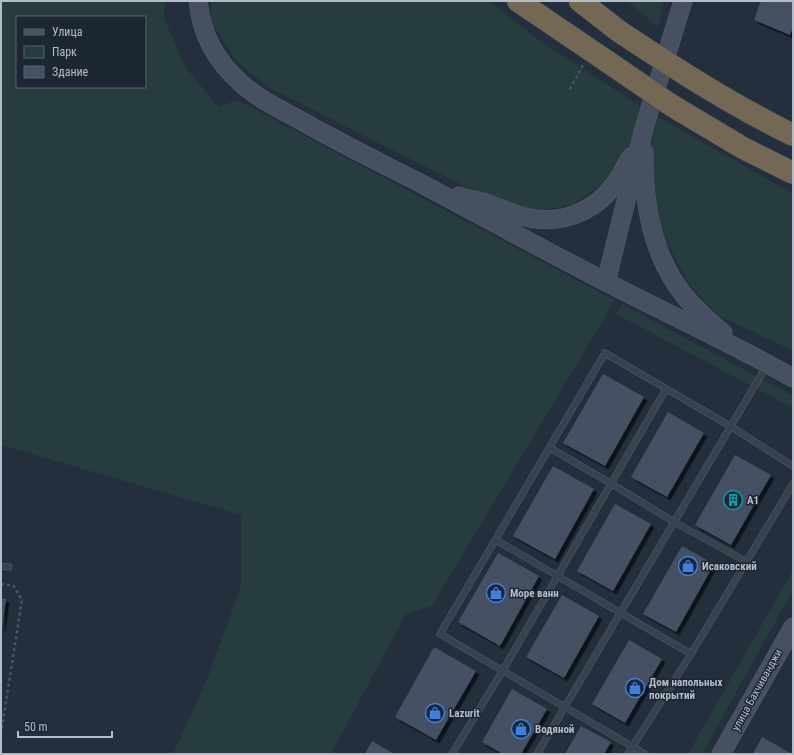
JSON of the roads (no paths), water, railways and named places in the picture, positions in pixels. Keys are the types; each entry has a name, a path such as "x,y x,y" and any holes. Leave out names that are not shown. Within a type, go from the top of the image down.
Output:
{"highway":[{"path":"580,1 620,32 682,72 756,117 793,135"},
{"path":"519,2 671,105 742,148 793,173"}],"main road":[{"path":"198,1 204,32 214,52 227,69 244,85 266,102 606,282 768,363 793,378"},
{"path":"606,282 643,132 683,1"},
{"path":"426,187 531,218 555,219 570,217 596,203 607,194 618,180 643,132"},
{"path":"643,132 648,210 653,233 660,253 672,277 687,298 703,316 745,352"},
{"name":"улица Бахчиванджи","path":"721,754 793,627"}],"lane":[{"path":"645,754 440,634 605,353 730,426 793,466"},
{"path":"537,754 768,363"},
{"path":"452,754 503,670 666,389"},
{"path":"550,448 674,522 746,562"},
{"path":"628,754 691,654 793,484"},
{"path":"496,540 691,654"},
{"path":"1,566 10,567"}],"place":[{"name":"A1","path":"733,500"},
{"name":"Исаковский","path":"688,566"},
{"name":"Море ванн","path":"496,593"},
{"name":"Дом напольных покрытий","path":"635,688"},
{"name":"Lazurit","path":"435,713"},
{"name":"Водяной","path":"521,729"}]}
